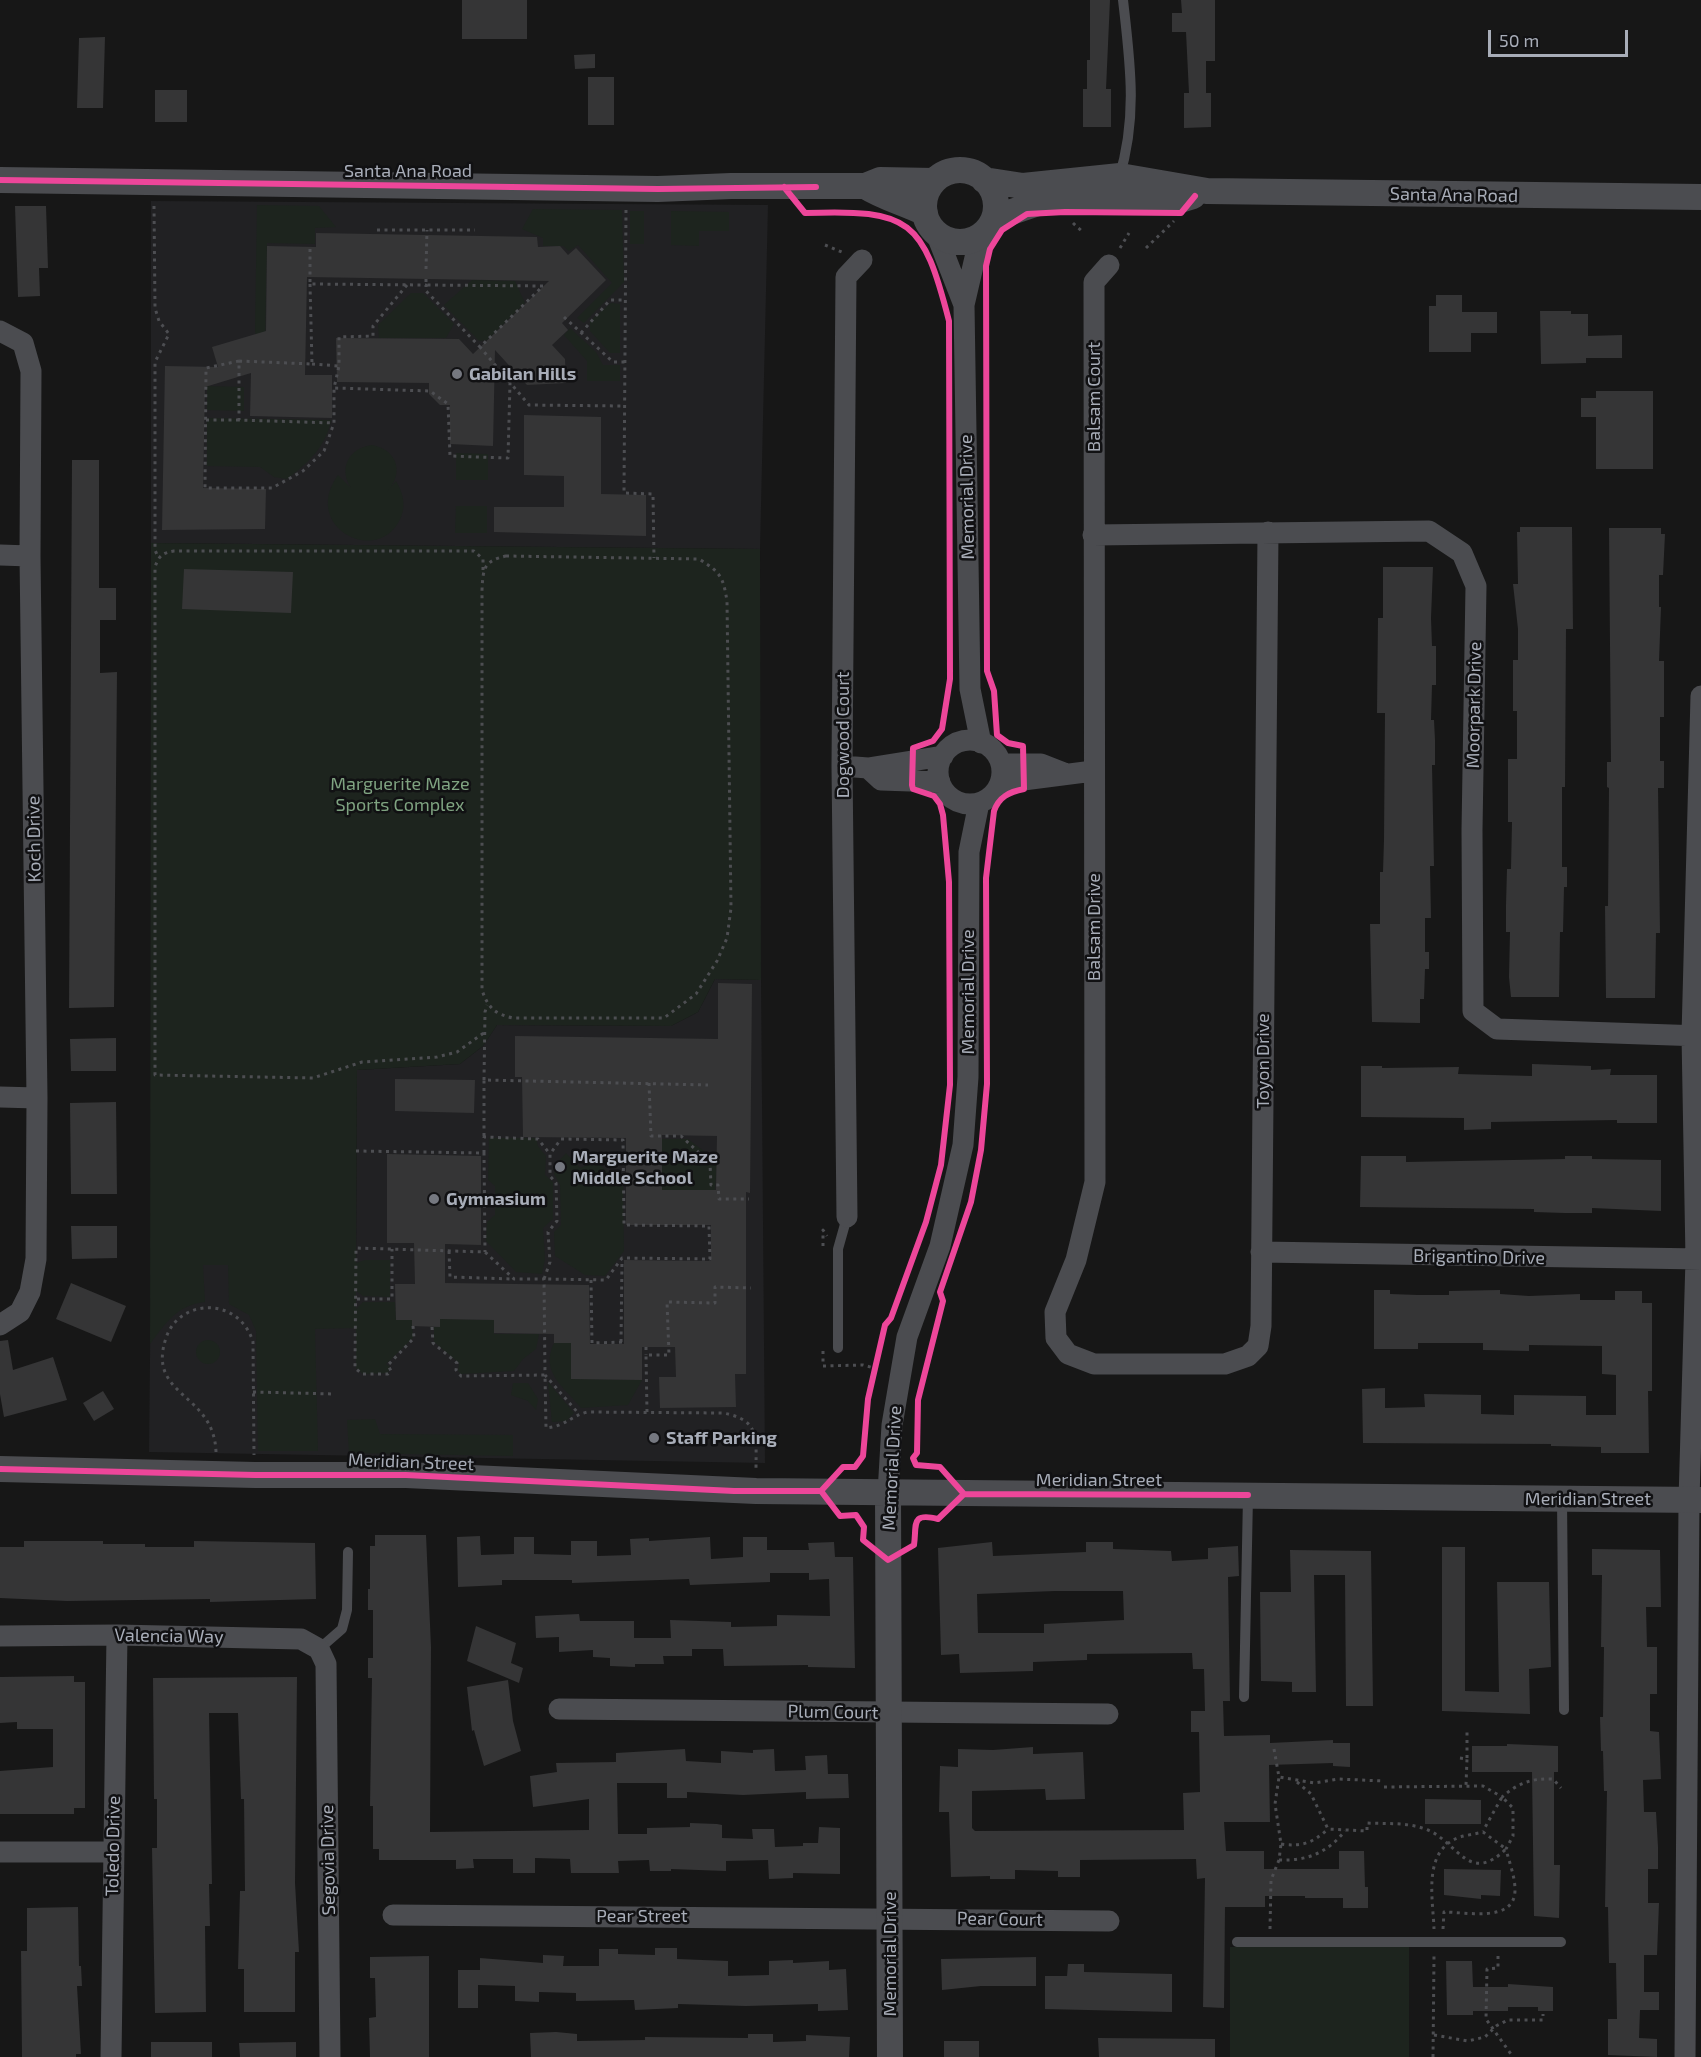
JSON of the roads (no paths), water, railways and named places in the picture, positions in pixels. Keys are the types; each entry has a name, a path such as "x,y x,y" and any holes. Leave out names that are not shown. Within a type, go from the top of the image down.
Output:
{"street":[{"name":"Santa Ana Road","path":"0,180 658,189 731,186 866,186 880,180 934,181 956,170 969,171 984,180 1023,186 1120,176 1195,200"},
{"path":"964,305 994,195 984,180"},
{"path":"934,181 927,191 931,223 964,305"},
{"name":"Santa Ana Road","path":"866,186 885,198 901,202 958,242 1041,202 1701,197"},
{"name":"Dogwood Court","path":"847,1217 842,766 846,277 862,260"},
{"name":"Balsam Court","path":"1093,535 1094,282 1109,265"},
{"name":"Memorial Drive","path":"964,305 970,689"},
{"name":"Koch Drive","path":"0,331 23,343 31,371 30,555 37,1098 36,1259 30,1292 20,1312 1,1325"},
{"name":"Moorpark Drive","path":"1093,535 1429,531 1462,553 1476,586 1472,830 1473,1011 1497,1029 1696,1035"},
{"name":"Toyon Drive","path":"1055,1312 1056,1338 1068,1354 1094,1364 1225,1364 1248,1356 1258,1346 1261,1252 1268,532"},
{"name":"Balsam Drive","path":"1055,1312 1076,1260 1095,1182 1093,535"},
{"path":"0,555 30,555"},
{"path":"969,852 953,800 940,782 939,766 943,756 959,742 970,689"},
{"path":"970,689 981,742"},
{"path":"1685,2057 1694,2032 1695,1500 1699,1259 1696,1035 1701,696"},
{"path":"953,800 969,804 979,803 995,792 1000,773 996,754 981,742 959,742"},
{"path":"842,766 868,768 943,756"},
{"path":"868,768 881,780 940,782"},
{"path":"1000,773 1067,775 1094,771"},
{"path":"969,852 979,803"},
{"name":"Memorial Drive","path":"890,2057 888,1493 892,1425 907,1336 939,1246 963,1145 968,1077 969,852"},
{"path":"0,1097 37,1098"},
{"name":"Brigantino Drive","path":"1261,1252 1699,1259"},
{"name":"Meridian Street","path":"0,1469 217,1472 255,1475 406,1475 756,1491 1695,1500"},
{"name":"Valencia Way","path":"0,1636 117,1635 301,1639 322,1656"},
{"name":"Toledo Drive","path":"111,2057 117,1635"},
{"name":"Segovia Drive","path":"322,1656 330,2057"},
{"name":"Plum Court","path":"559,1709 1107,1714"},
{"path":"0,1852 113,1852"},
{"name":"Pear Street","path":"393,1915 891,1917"},
{"name":"Pear Court","path":"891,1917 1109,1921"}],"lane":[{"path":"1112,201 1130,141 1132,117 1130,55 1123,0"},
{"path":"838,1348 838,1249 847,1217"},
{"path":"1244,1697 1248,1495"},
{"path":"1562,1499 1564,1710"},
{"path":"322,1656 342,1629 347,1610 348,1552"},
{"path":"1237,1942 1561,1942"}],"place":[{"name":"Gabilan Hills","path":"457,374"},
{"name":"Marguerite Maze Middle School","path":"560,1167"},
{"name":"Gymnasium","path":"434,1199"},
{"name":"Staff Parking","path":"654,1438"}],"park label":[{"name":"Marguerite Maze Sports Complex","path":"400,794"}]}
